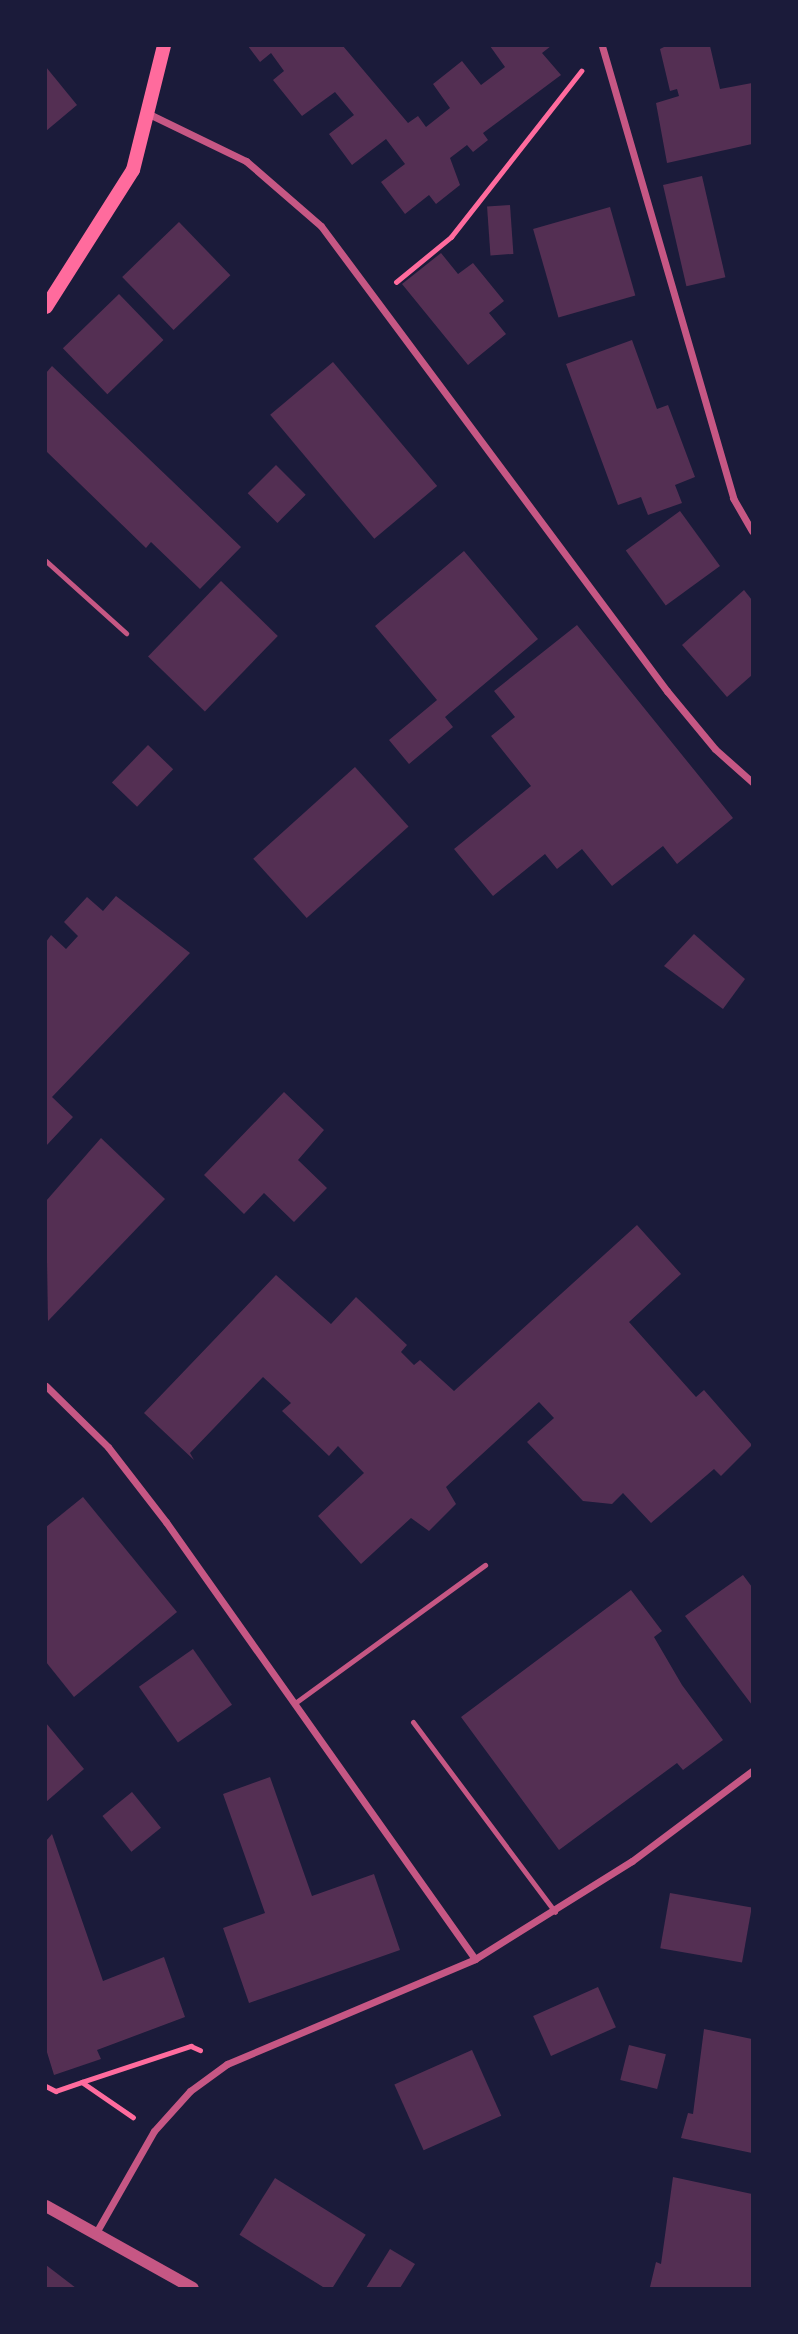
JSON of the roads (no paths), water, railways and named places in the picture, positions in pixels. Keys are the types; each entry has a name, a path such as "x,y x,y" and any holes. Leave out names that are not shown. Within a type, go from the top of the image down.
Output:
{"main road":[{"path":"46,307 133,170 164,46"}],"street":[{"path":"602,46 733,498 752,531"},
{"path":"149,114 209,138 285,191 378,298 667,691 715,749 752,782"},
{"path":"46,1386 116,1457 295,1703 475,1959"},
{"path":"97,2231 154,2131 190,2091 227,2064 475,1959 555,1912 752,1771"},
{"path":"46,2206 97,2231 193,2288"}],"lane":[{"path":"46,561 126,633"},
{"path":"295,1703 485,1565"},
{"path":"413,1722 555,1912"}]}
